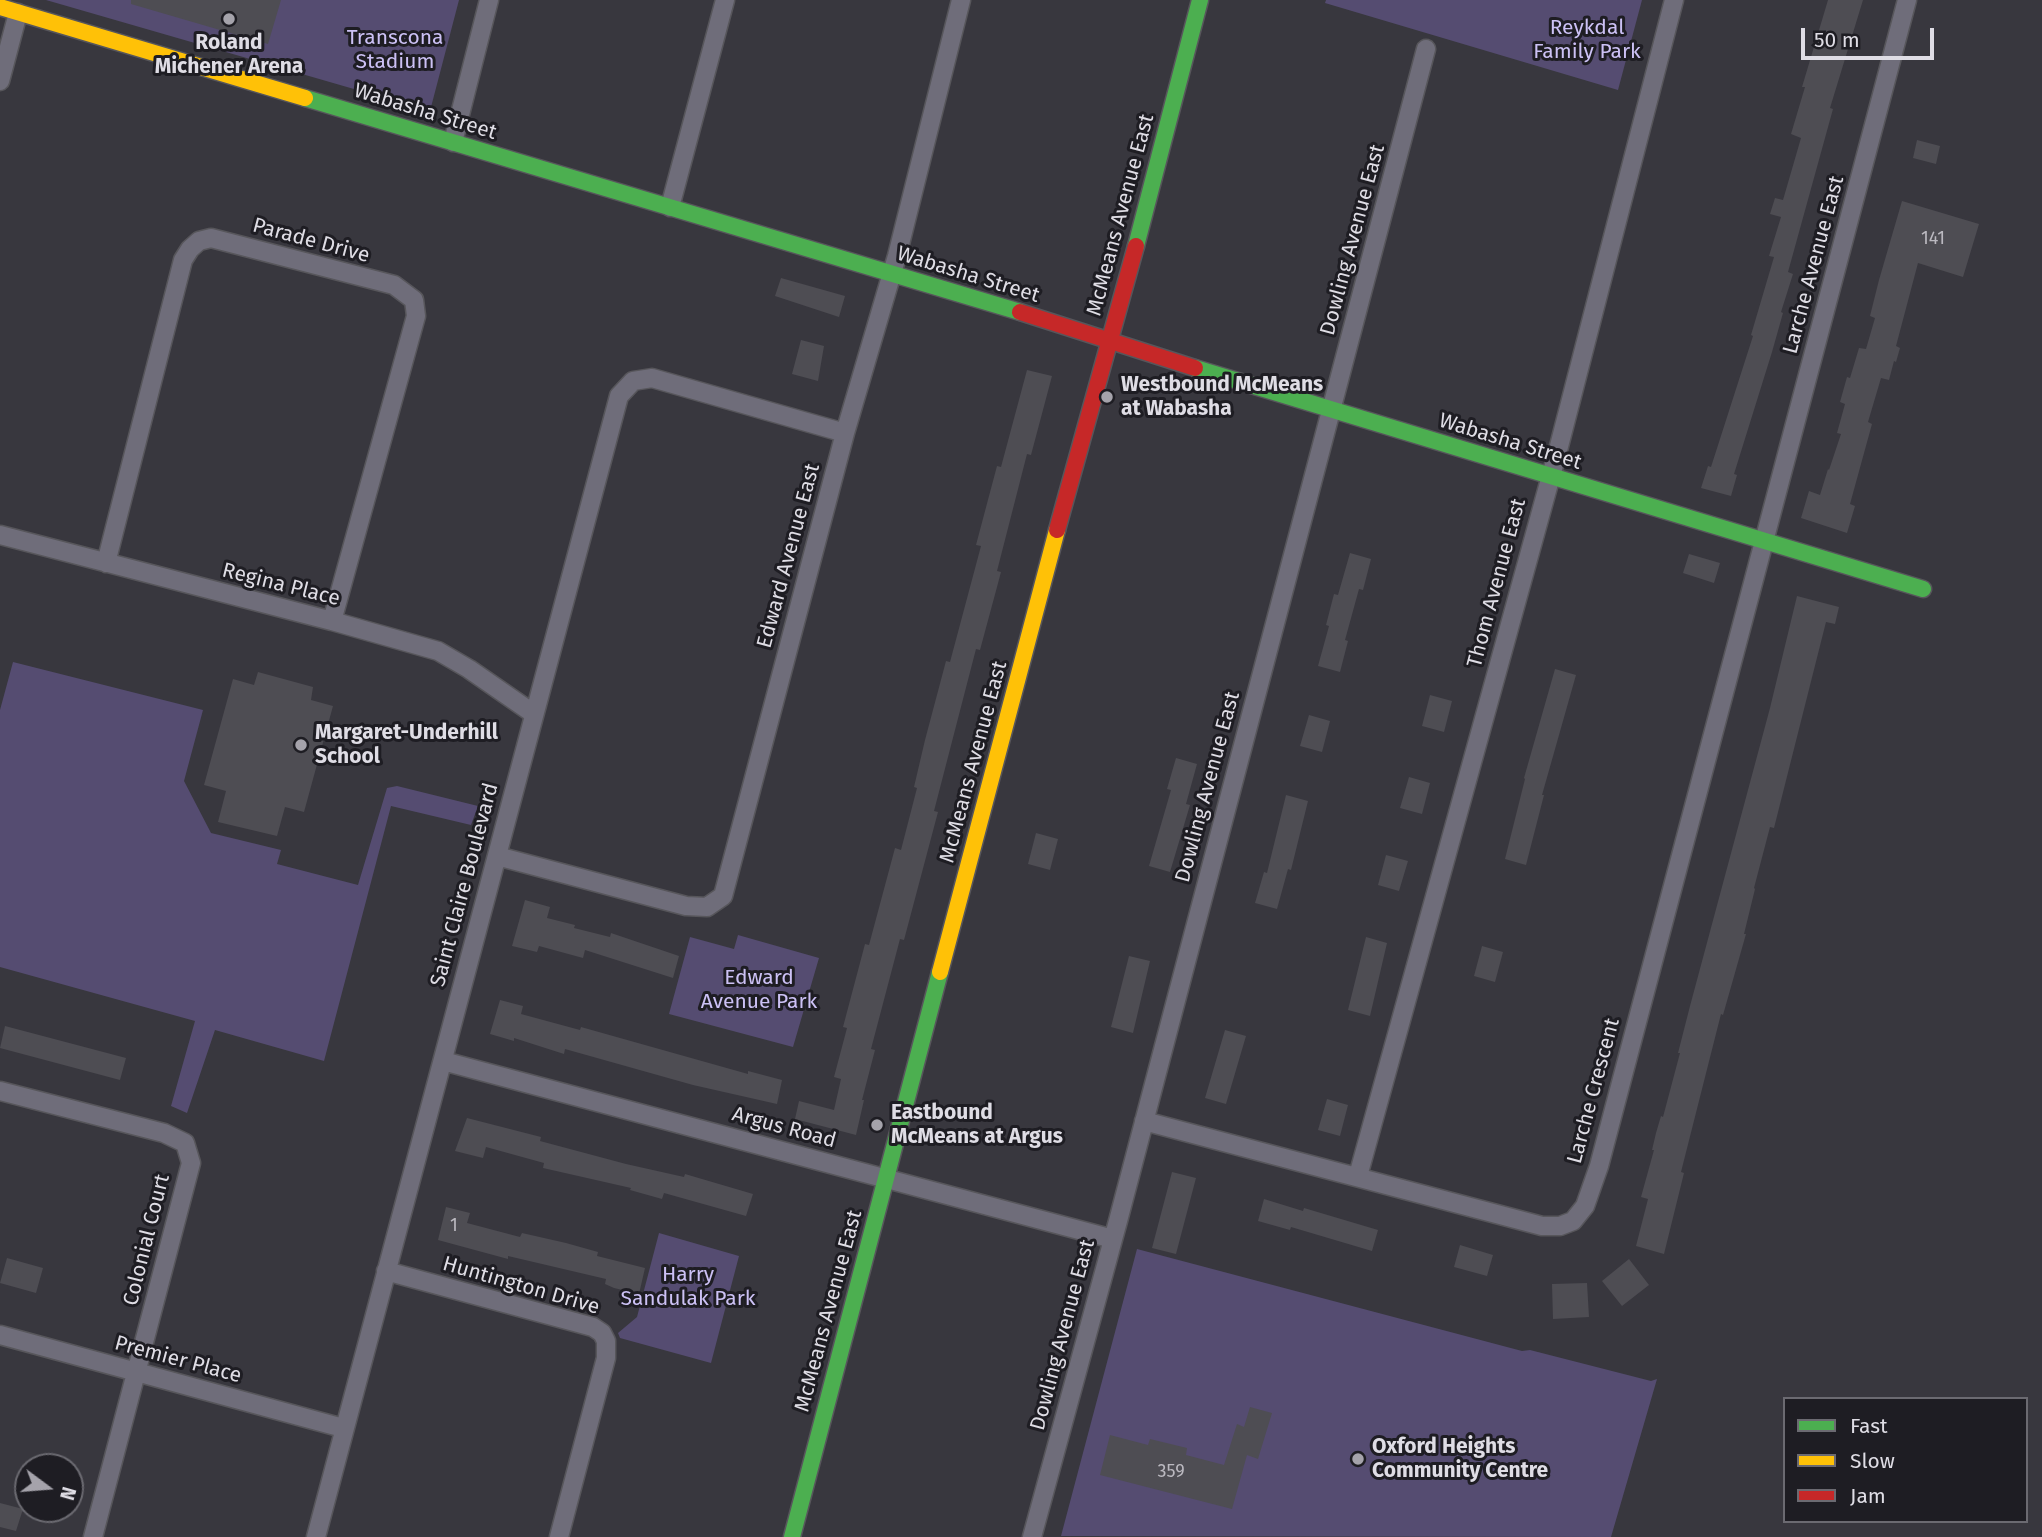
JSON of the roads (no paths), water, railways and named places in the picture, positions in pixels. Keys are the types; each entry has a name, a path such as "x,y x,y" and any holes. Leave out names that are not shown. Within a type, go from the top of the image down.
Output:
{"street":[{"path":"453,142 489,0"},
{"path":"670,207 725,0"},
{"name":"Edward Avenue East","path":"497,856 686,906 707,907 723,896 845,433 891,274 961,0"},
{"name":"McMeans Avenue East","path":"792,1537 1200,0"},
{"name":"Thom Avenue East","path":"1358,1176 1549,475 1557,454 1674,0"},
{"name":"Larche Avenue East","path":"1763,540 1907,0"},
{"name":"Wabasha Street","path":"0,7 670,207 1923,589"},
{"path":"0,81 19,13"},
{"name":"Dowling Avenue East","path":"1032,1537 1342,375 1426,49"},
{"name":"Parade Drive","path":"106,564 183,260 199,241 211,238 394,285 414,300 416,316 332,621"},
{"name":"Saint Claire Boulevard","path":"316,1537 619,396 633,382 652,378 845,433"},
{"name":"Regina Place","path":"0,536 438,651 534,714"},
{"name":"Larche Crescent","path":"1144,1121 1542,1226 1560,1226 1573,1221 1585,1206 1599,1166 1763,540"},
{"name":"Argus Road","path":"443,1061 886,1178 1002,1212 1113,1239"},
{"name":"Colonial Court","path":"0,1091 164,1133 185,1143 191,1163 136,1372"},
{"name":"Huntington Drive","path":"386,1271 593,1326 602,1333 606,1341 606,1359 559,1537"},
{"name":"Premier Place","path":"0,1335 343,1428"},
{"path":"93,1537 136,1372"}],"place":[{"name":"Roland Michener Arena","path":"229,19"},
{"name":"Westbound McMeans at Wabasha","path":"1107,397"},
{"name":"Margaret-Underhill School","path":"301,745"},
{"name":"Eastbound McMeans at Argus","path":"877,1125"},
{"name":"Oxford Heights Community Centre","path":"1358,1459"}],"park label":[{"name":"Reykdal Family Park","path":"1587,40"},
{"name":"Transcona Stadium","path":"395,50"},
{"name":"Edward Avenue Park","path":"759,990"},
{"name":"Harry Sandulak Park","path":"688,1287"}]}
